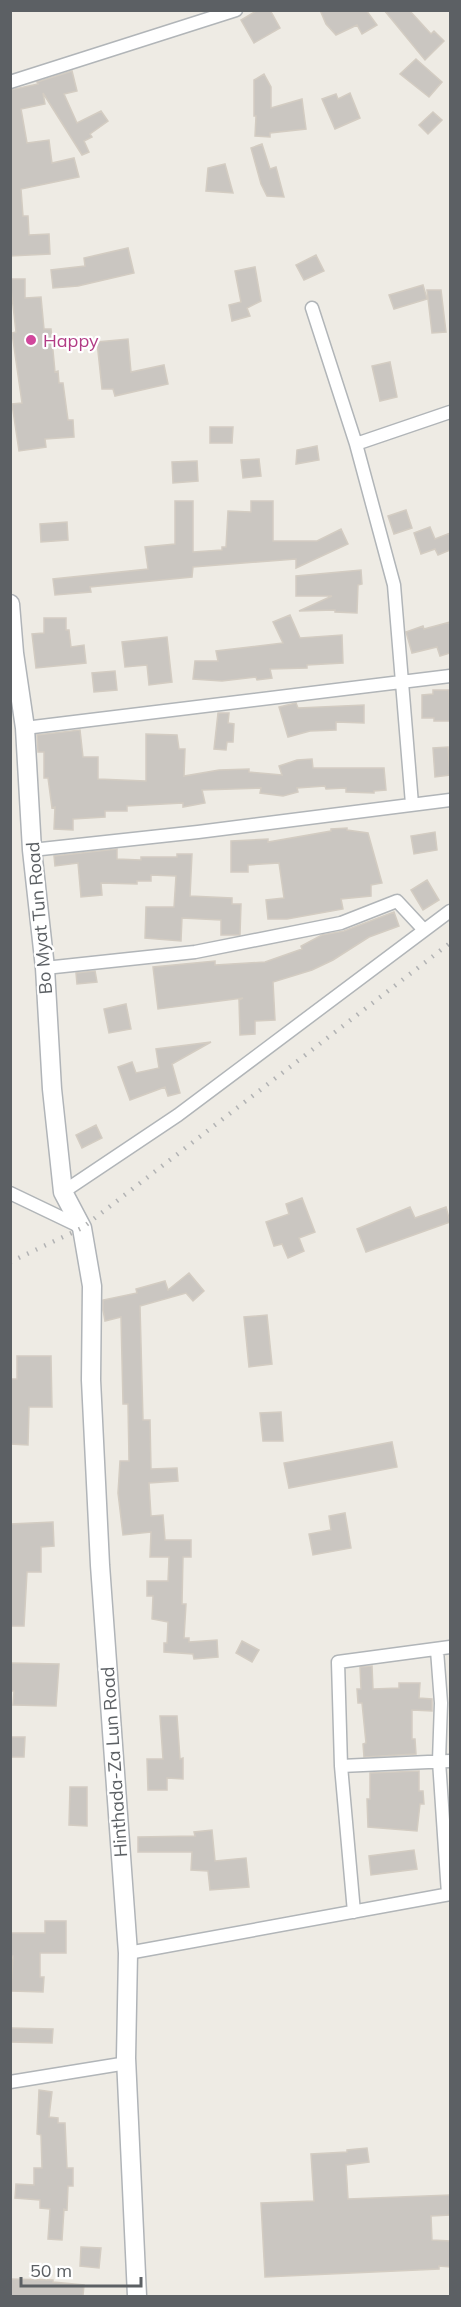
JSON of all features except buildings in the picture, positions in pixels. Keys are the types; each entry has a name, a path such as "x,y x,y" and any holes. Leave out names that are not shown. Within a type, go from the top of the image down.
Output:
{"main road":[{"name":"Bo Myat Tun Road","path":"10,604 12,653 25,728 32,850 45,968 52,1089 63,1192 82,1228"},
{"name":"Hinthada-Za Lun Road","path":"82,1228 92,1286 91,1380 100,1565 128,1953 127,2064 137,2296"}],"street":[{"path":"10,82 236,10"},
{"path":"312,308 356,444 394,585 412,804"},
{"path":"356,444 450,412"},
{"path":"25,728 450,676"},
{"path":"32,850 198,832 450,800"},
{"path":"45,968 195,952 341,923 397,901 424,930"},
{"path":"63,1192 178,1115 450,911"},
{"path":"10,1192 82,1228"},
{"path":"354,1912 341,1766 338,1662 450,1647"},
{"path":"128,1953 449,1894 445,1761 437,1650"},
{"path":"341,1766 445,1761"},
{"path":"10,2082 127,2064"}],"railway":[{"path":"10,1262 82,1228 450,943"}],"place":[{"name":"Happy","path":"31,340"}]}
